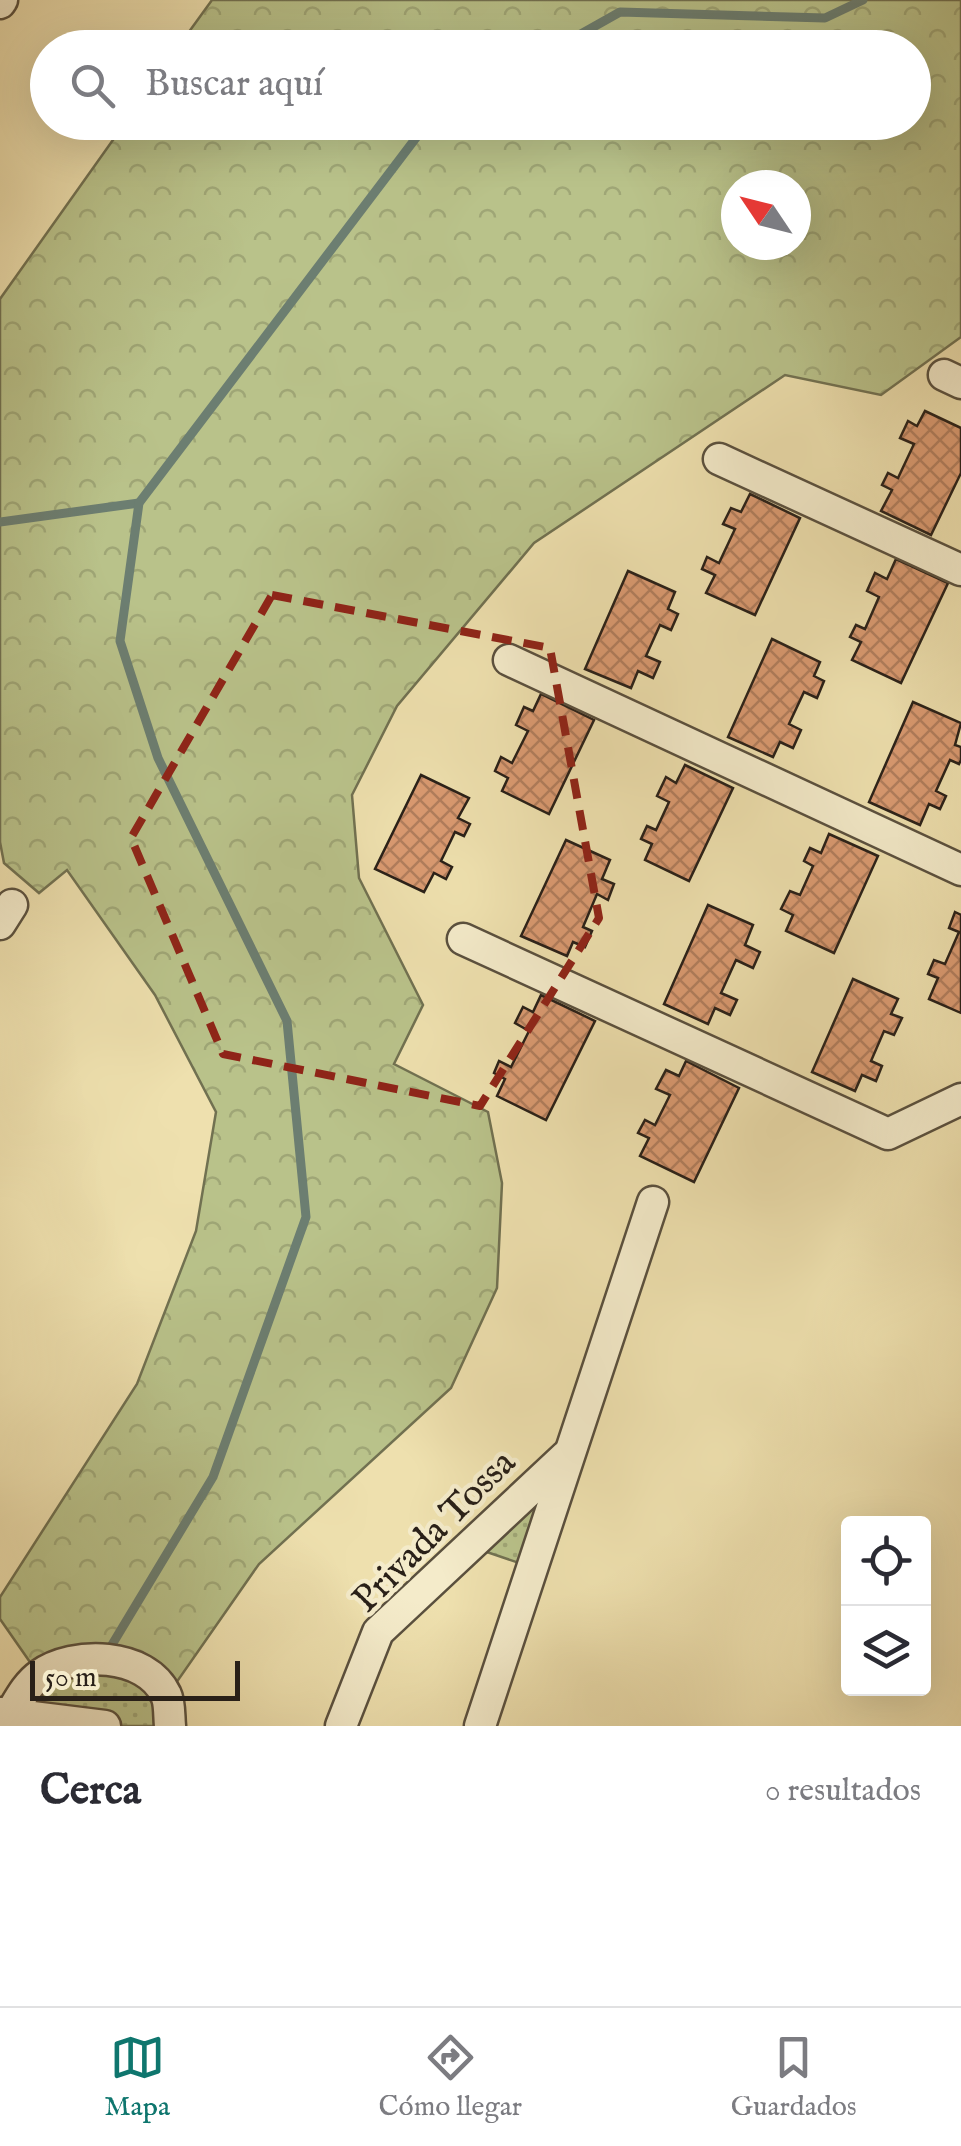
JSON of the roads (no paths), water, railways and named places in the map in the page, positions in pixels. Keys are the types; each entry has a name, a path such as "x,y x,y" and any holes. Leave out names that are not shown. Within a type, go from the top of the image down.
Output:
{"street":[{"path":"719,459 961,570"},
{"path":"509,660 961,870"},
{"path":"463,939 888,1134 961,1099"},
{"name":"Privada Tossa","path":"480,1726 653,1202"},
{"name":"Privada Tossa","path":"341,1726 378,1632 568,1454"},
{"path":"6,1713 39,1675 71,1660 96,1658 123,1664 154,1680 167,1696 170,1726"},
{"path":"6,1713 106,1726"}],"waterway":[{"path":"588,30 620,12 825,18 863,0"},
{"path":"107,1653 213,1477 306,1217 287,1021 158,758 120,641 139,503 414,140"},
{"path":"0,522 139,503"}]}
